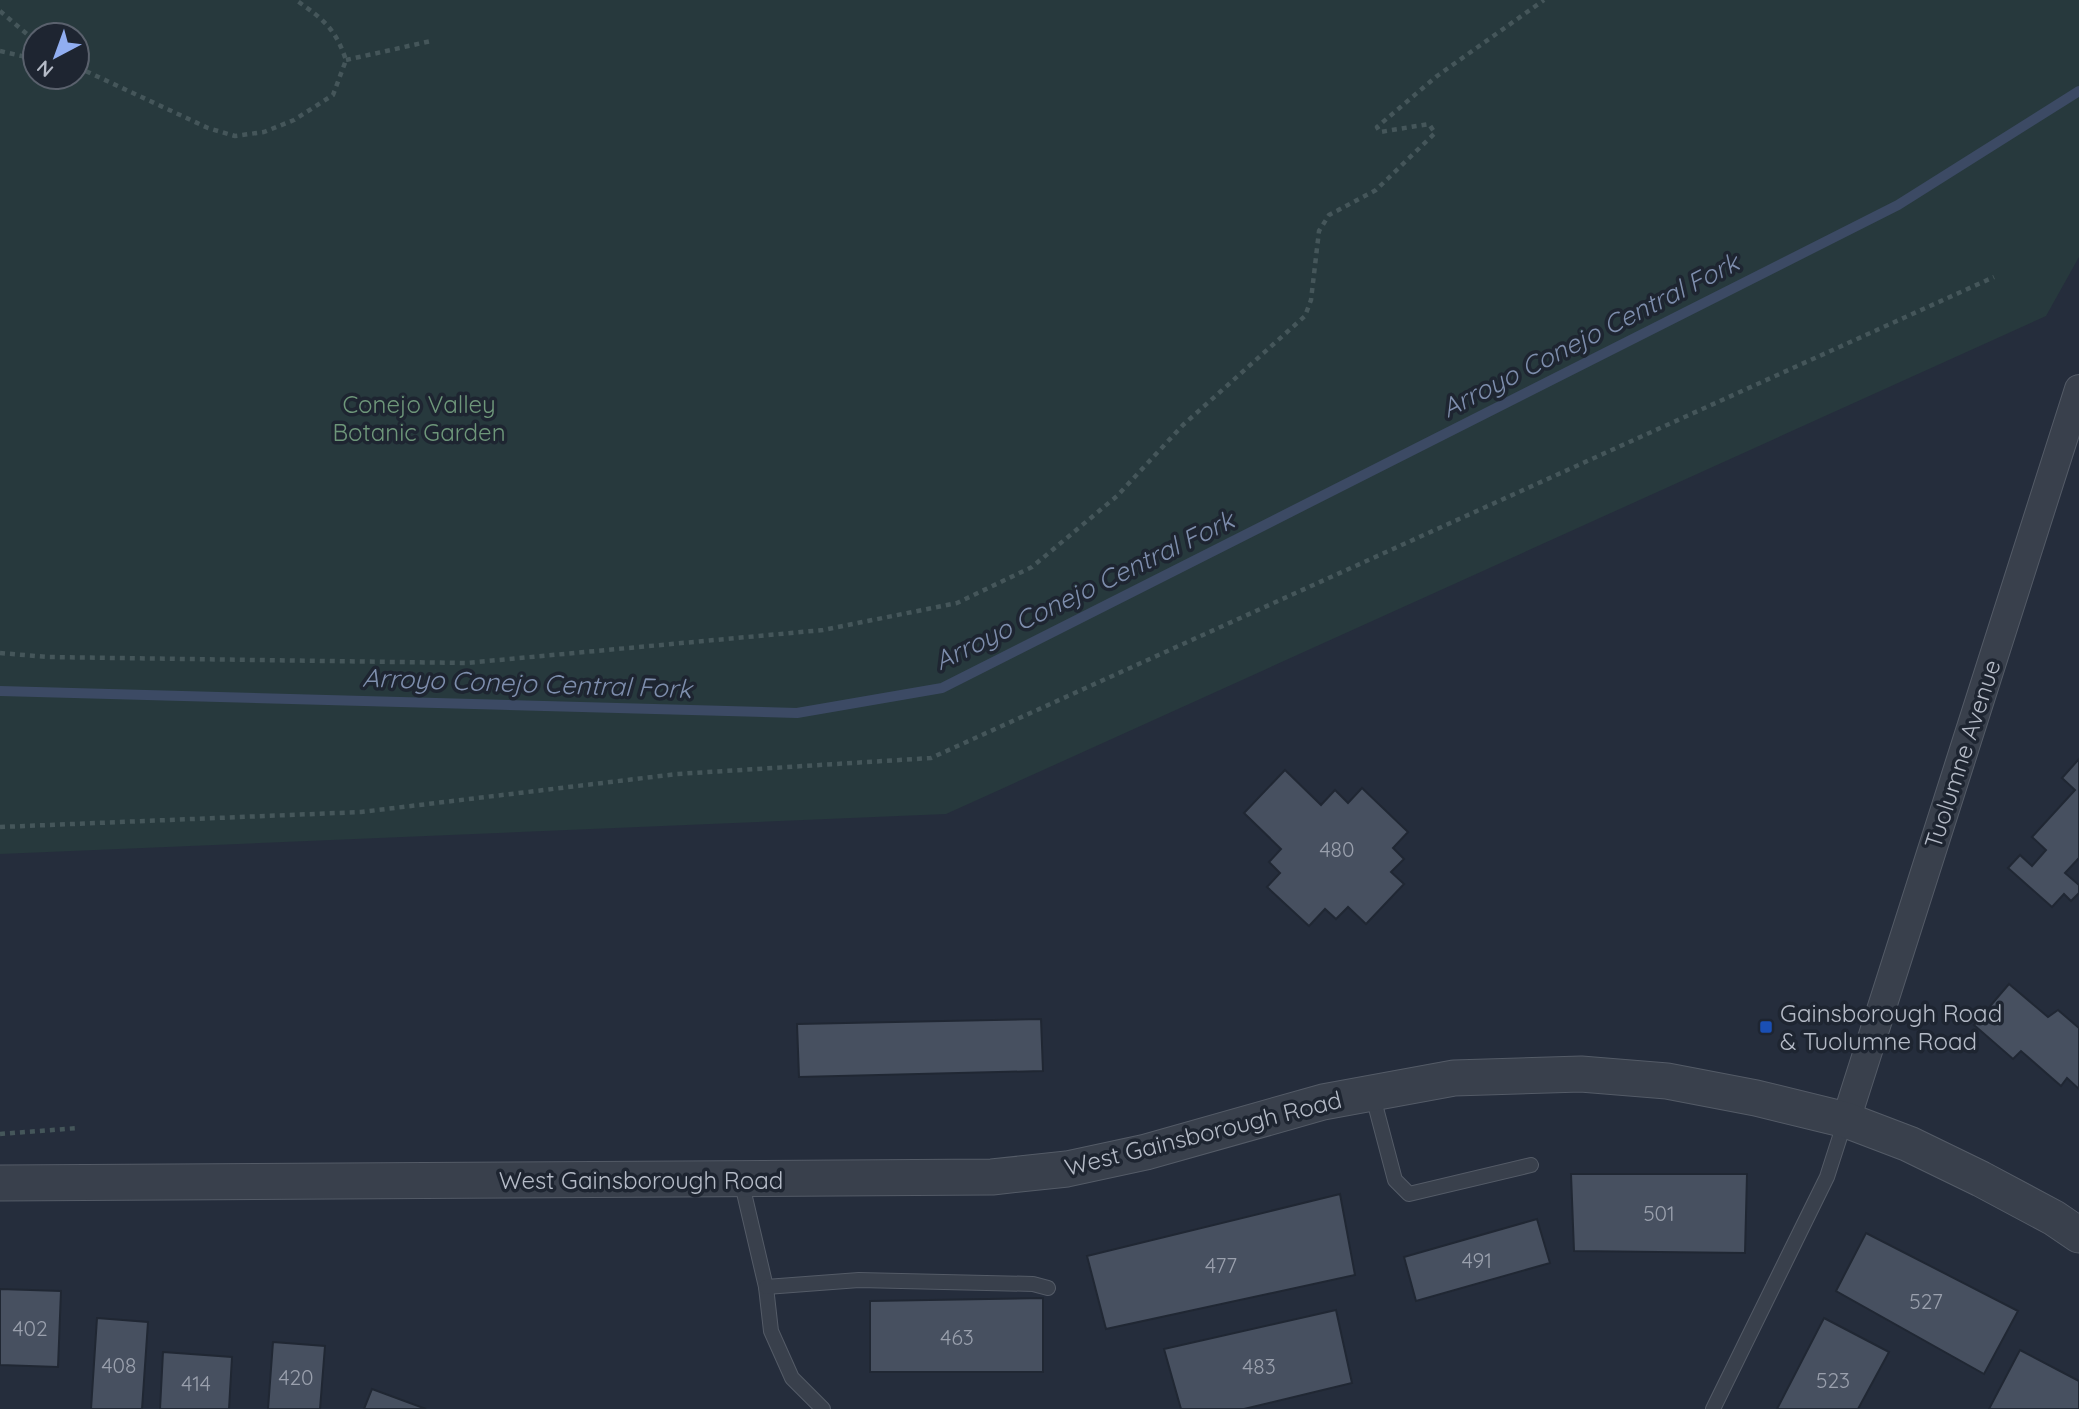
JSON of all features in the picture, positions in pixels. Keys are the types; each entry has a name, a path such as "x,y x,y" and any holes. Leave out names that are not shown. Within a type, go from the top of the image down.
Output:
{"street":[{"name":"Tuolumne Avenue","path":"1846,1120 2079,389"},
{"name":"West Gainsborough Road","path":"0,1183 992,1177 1067,1169 1146,1152 1323,1102 1454,1078 1581,1074 1667,1081 1756,1098 1846,1120 1909,1144 1981,1179 2053,1217 2079,1235"}],"lane":[{"path":"1371,1093 1395,1180 1409,1194 1531,1165"},
{"path":"1713,1409 1827,1177 1846,1120"},
{"path":"741,1180 766,1287 771,1331 792,1378 823,1409"},
{"path":"766,1287 859,1280 1032,1284 1048,1289"}],"path":[{"path":"91,74 208,128 235,136 264,132 294,120 333,95 346,60 339,40 323,19 296,0"},
{"path":"0,653 62,658 466,663 823,630 957,604 1032,567 1117,496 1183,425 1305,316 1311,300 1320,231 1329,215 1376,190 1435,133 1429,124 1380,132 1377,127 1437,76 1544,0"},
{"path":"0,11 21,29"},
{"path":"346,60 431,41"},
{"path":"0,51 21,56"},
{"path":"0,827 361,812 677,774 931,758 1994,277"},
{"path":"0,1134 78,1128"}],"green space":[{"name":"Conejo Valley Botanic Garden","path":"0,0 2079,0 2079,257 2046,316 946,814 0,854"}],"building":[{"path":"2079,759 2079,858 2065,873 2079,885 2079,893 2071,901 2064,894 2052,907 2008,868 2020,855 2032,866 2046,850 2032,837 2075,790 2062,778"},
{"path":"1285,770 1321,805 1335,790 1348,803 1362,788 1408,832 1393,848 1404,859 1391,872 1404,884 1366,924 1348,907 1336,919 1325,909 1309,926 1267,887 1280,873 1269,862 1281,849 1244,813"},
{"path":"2009,984 2048,1017 2058,1010 2079,1028 2079,1089 2067,1078 2061,1086 2021,1051 2013,1059 1974,1025"},
{"path":"1041,1019 1043,1071 799,1077 797,1024"},
{"path":"1571,1174 1747,1174 1745,1253 1574,1251"},
{"path":"1340,1194 1355,1275 1106,1329 1087,1256"},
{"path":"1537,1219 1550,1263 1416,1301 1404,1257"},
{"path":"1866,1233 2018,1311 1984,1374 1836,1291"},
{"path":"0,1289 61,1291 58,1367 0,1365"},
{"path":"1043,1298 1043,1372 870,1372 870,1301"},
{"path":"1336,1310 1352,1383 1244,1409 1181,1409 1164,1349"},
{"path":"97,1318 148,1322 142,1409 91,1409"},
{"path":"1824,1318 1889,1352 1858,1409 1777,1409"},
{"path":"273,1342 325,1346 320,1409 268,1409"},
{"path":"2020,1350 2079,1381 2079,1409 1989,1409"},
{"path":"163,1352 232,1357 229,1409 160,1409"},
{"path":"372,1389 426,1409 364,1409"}],"waterway":[{"name":"Arroyo Conejo Central Fork","path":"0,691 797,713 942,688 1898,205 2079,91"}],"place":[{"name":"Gainsborough Road & Tuolumne Road","path":"1766,1027"}]}
